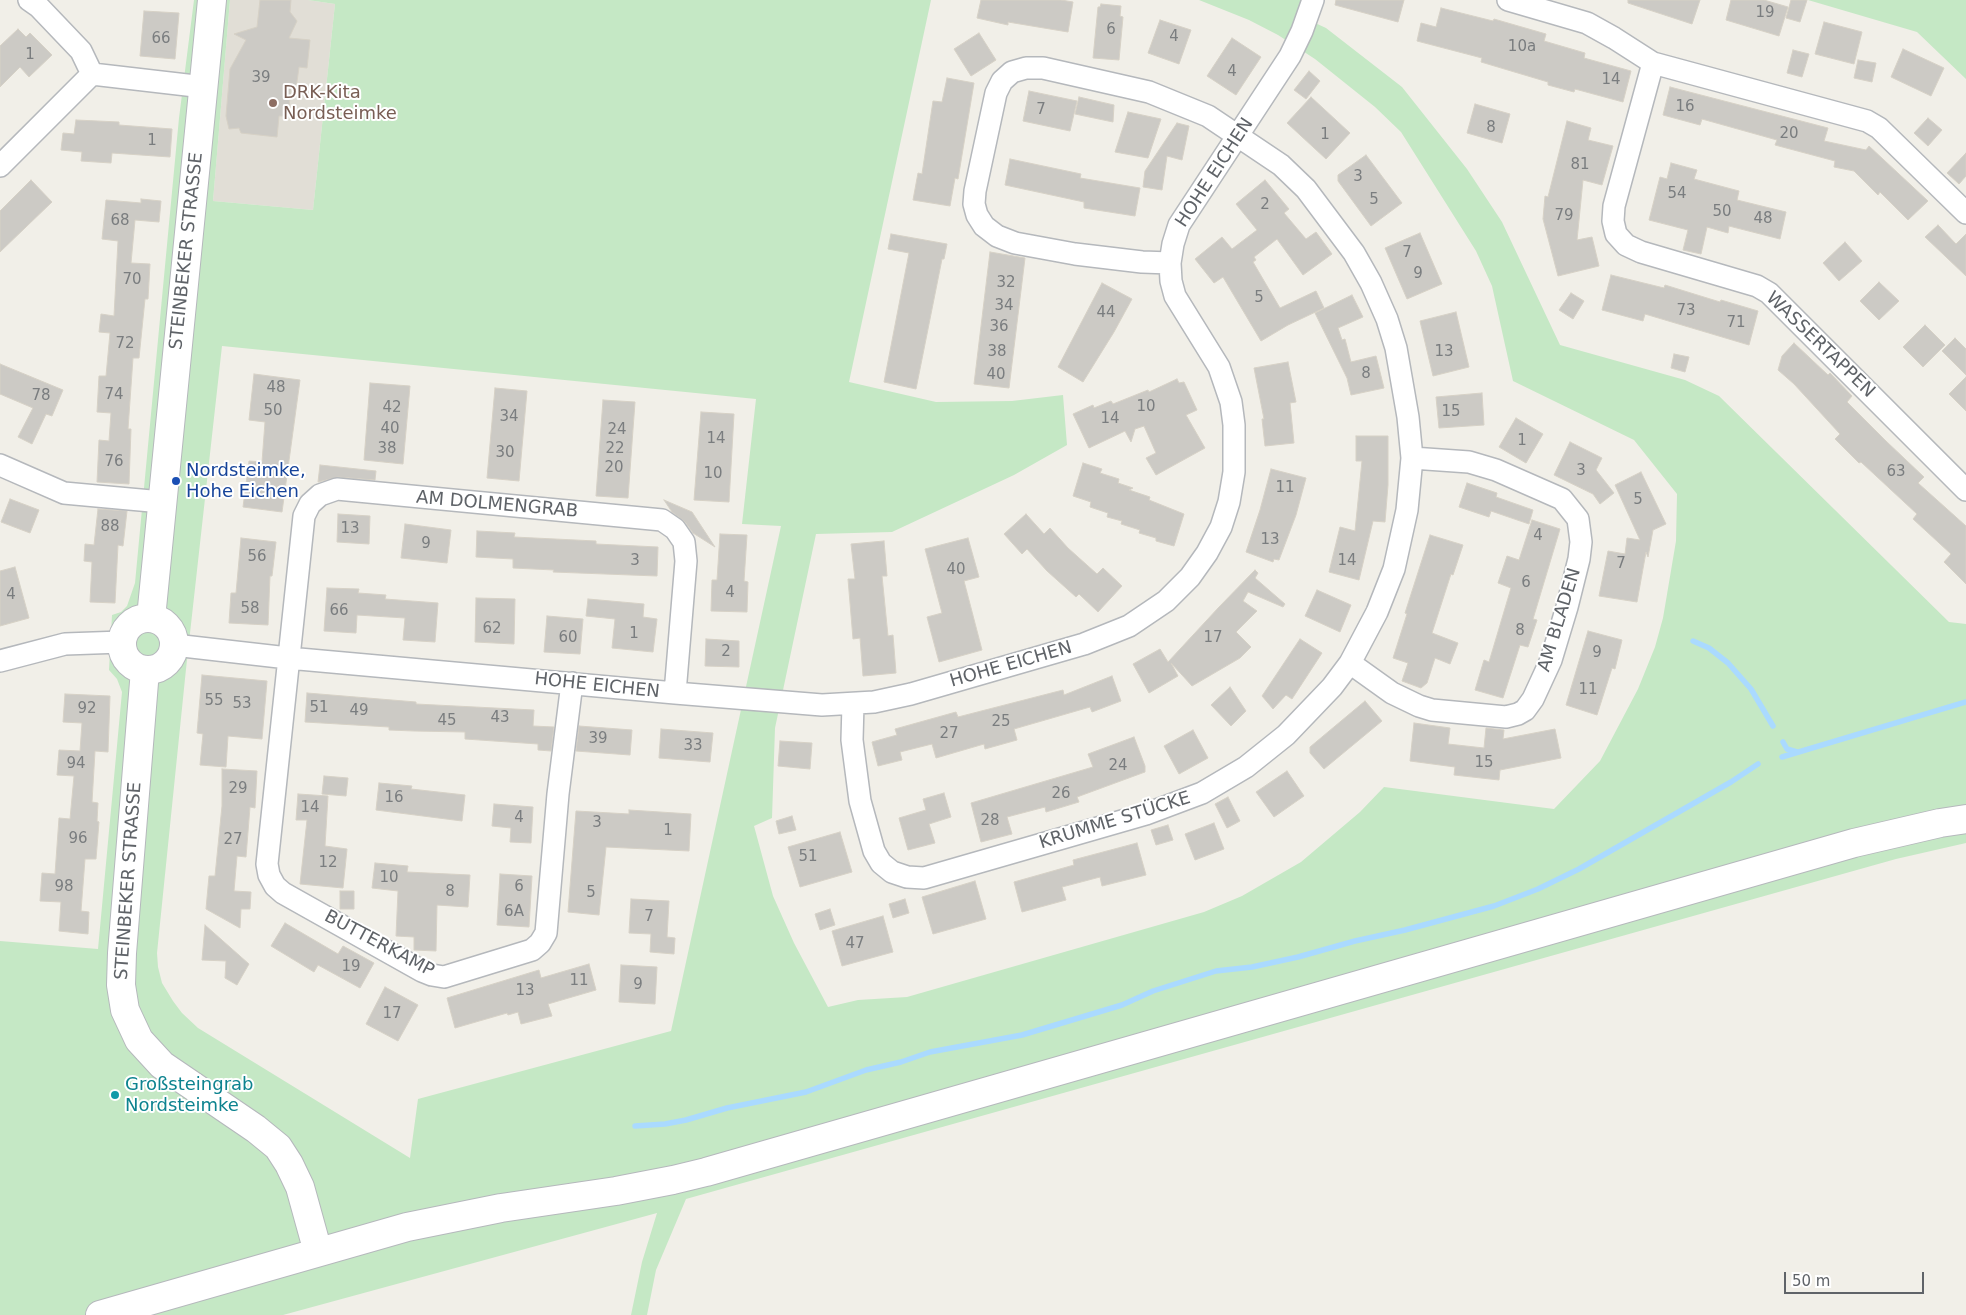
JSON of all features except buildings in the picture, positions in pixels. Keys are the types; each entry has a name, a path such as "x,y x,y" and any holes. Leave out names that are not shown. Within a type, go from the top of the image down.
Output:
{"street":[{"path":"29,0 39,7 81,51 92,74"},
{"name":"STEINBEKER STRASSE","path":"151,618 212,0"},
{"name":"HOHE EICHEN","path":"174,645 288,658 822,705 853,704 911,694 1108,636 1129,626 1166,601 1190,577 1202,561 1221,527 1229,502 1234,472 1234,425 1231,402 1226,384 1206,343 1175,296 1171,281 1170,263 1173,244 1179,225 1290,56 1314,0"},
{"path":"1508,0 1587,24 1614,38 1653,63 1867,121 1879,128 1966,213"},
{"name":"WASSERTAPPEN","path":"1653,63 1614,206 1613,221 1616,234 1626,245 1641,252 1757,286 1770,293 1966,490"},
{"name":"KRUMME STÜCKE","path":"853,704 852,740 860,801 874,851 881,863 892,872 907,877 924,878 1146,814 1172,806 1202,793 1246,767 1286,735 1332,687 1350,663 1377,612 1394,569 1407,510 1412,458 1408,417 1396,348 1387,319 1371,283 1354,253 1306,189 1281,166 1208,116 1149,92 1043,68 1026,68 1012,72 1002,81 996,93 975,191 974,204 977,215 984,226 997,236 1015,243 1085,255 1142,262 1170,263"},
{"path":"92,74 204,88"},
{"path":"0,166 92,74"},
{"name":"AM BLADEN","path":"1350,663 1392,693 1419,706 1432,710 1493,717 1512,716 1525,710 1533,699 1551,660 1567,608 1579,559 1581,542 1578,519 1562,499 1496,470 1468,462 1412,458"},
{"path":"0,465 64,493 162,502"},
{"name":"AM DOLMENGRAB","path":"288,658 304,516 310,504 320,495 337,489 662,520 675,528 684,542 686,561 675,693"},
{"path":"151,618 160,621 168,627 173,636 174,645 172,656 165,664 156,669 145,670 136,667 128,661 122,642 125,632 132,624 141,619 151,618"},
{"path":"0,661 65,644 122,642"},
{"name":"BUTTERKAMP","path":"288,658 267,864 269,875 275,886 283,893 422,971 444,977 532,950 540,943 546,933 558,794 572,683"},
{"name":"STEINBEKER STRASSE","path":"145,670 122,953 121,984 125,1010 139,1040 162,1065 256,1129 278,1148 300,1187 318,1252"},
{"path":"100,1315 407,1227 460,1216 616,1191 706,1172 1854,842 1940,822 1966,819"}],"shaded area":[{"name":"DRK-Kita Nordsteimke","path":"230,0 308,0 335,4 313,210 213,201"}],"green space":[{"path":"194,0 230,0 213,201 313,210 335,4 308,0 931,0 849,382 936,402 1012,401 1063,395 1067,445 1014,475 892,532 816,534 775,728 772,818 754,826 773,896 794,943 828,1007 858,1000 907,997 1204,912 1242,896 1301,862 1360,812 1384,787 1554,809 1600,761 1638,689 1655,647 1663,618 1676,541 1677,494 1634,440 1513,381 1492,286 1476,251 1401,132 1375,107 1315,59 1278,35 1249,20 1199,0 1304,0 1300,16 1326,28 1402,87 1467,169 1502,222 1560,345 1685,380 1719,396 1949,622 1966,624 1966,843 1896,859 686,1199 656,1270 647,1315 631,1315 642,1262 657,1213 283,1315 0,1315 0,941 98,949 122,692 117,679 109,670 112,615 121,612 127,606 135,583 179,118","holes":["222,346 756,399 742,524 781,526 671,1031 418,1099 410,1158 198,1028 182,1013 162,983 157,953"]},
{"path":"1808,0 1966,0 1966,79 1917,32"}],"waterway":[{"path":"1693,641 1709,648 1728,663 1751,689 1773,726"},
{"path":"1782,757 1966,702"},
{"path":"1783,742 1787,749 1797,752"},
{"path":"635,1126 665,1124 686,1120 727,1108 806,1092 866,1070 901,1062 930,1052 1022,1035 1122,1005 1153,991 1216,971 1252,967 1298,957 1494,906 1538,889 1579,869 1731,782 1758,764"}],"place":[{"name":"DRK-Kita Nordsteimke","path":"273,103"},
{"name":"Nordsteimke, Hohe Eichen","path":"176,481"},
{"name":"Großsteingrab Nordsteimke","path":"115,1095"}]}
